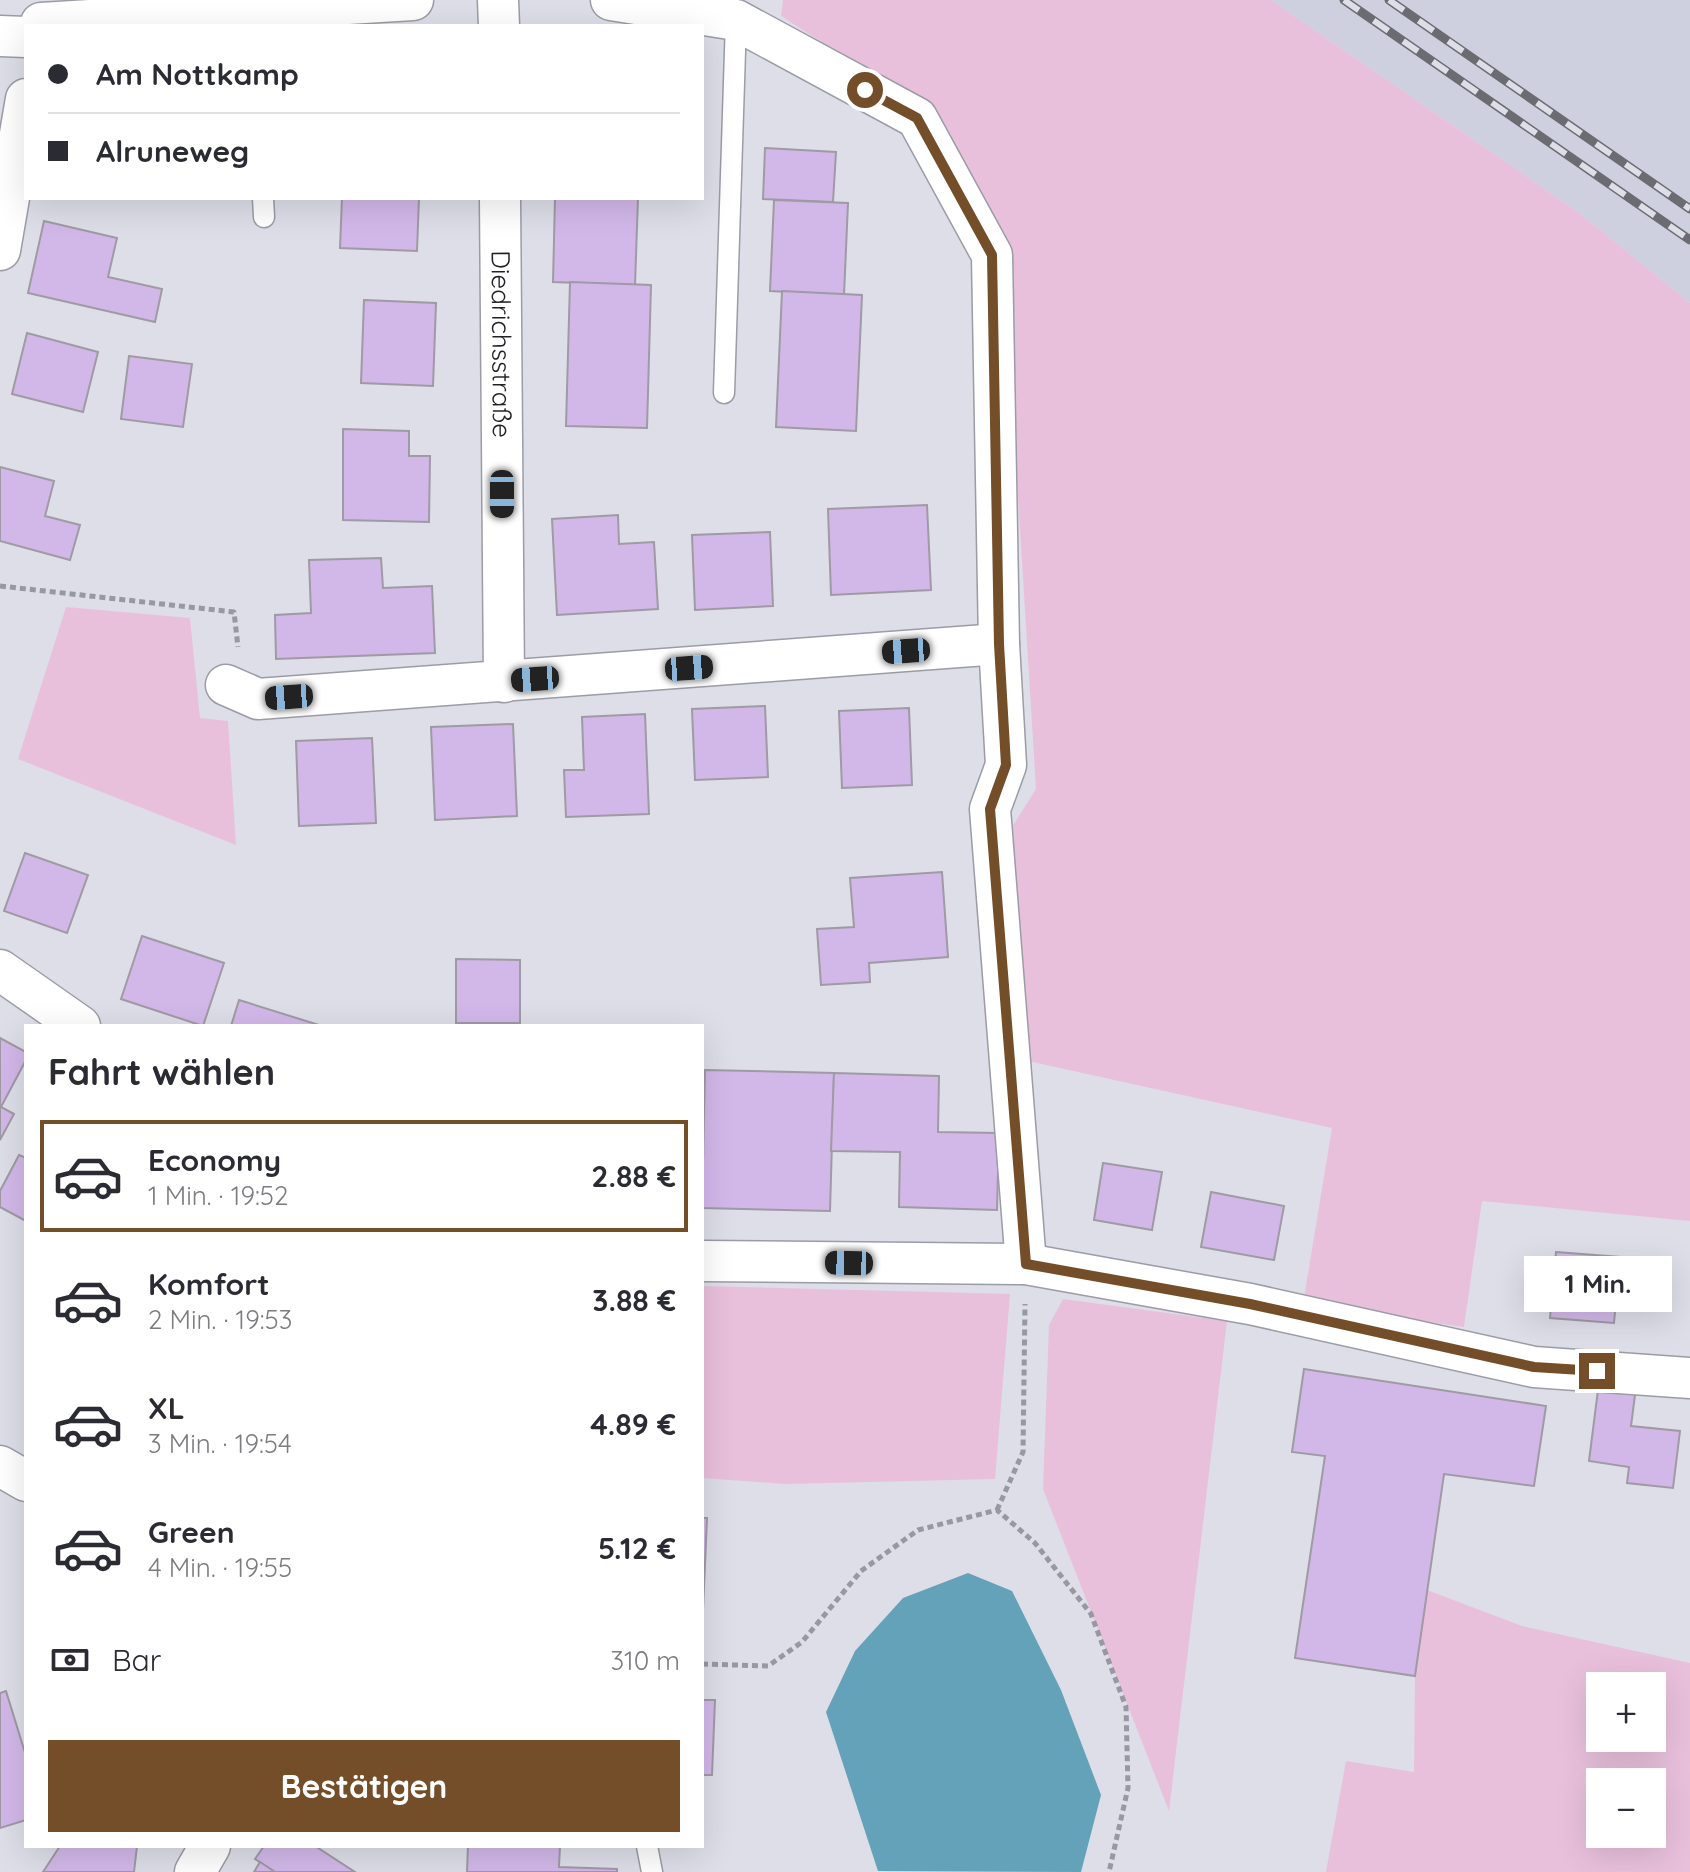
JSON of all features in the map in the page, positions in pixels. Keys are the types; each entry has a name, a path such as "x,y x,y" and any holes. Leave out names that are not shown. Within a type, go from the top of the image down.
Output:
{"street":[{"path":"38,22 262,18 413,0"},
{"path":"498,0 499,24"},
{"path":"611,0 736,20 917,118 992,255 999,644 1006,765 990,809 1026,1264"},
{"path":"0,36 24,27"},
{"path":"0,250 24,111"},
{"name":"Diedrichsstraße","path":"500,200 504,682"},
{"path":"226,685 258,699 999,644"},
{"path":"0,970 77,1024"},
{"path":"704,1261 1026,1264 1250,1304 1534,1367 1690,1378"},
{"path":"0,1466 24,1480"},
{"path":"195,1872 209,1848"}],"lane":[{"path":"724,393 736,20"},
{"path":"647,1848 652,1872"}],"path":[{"path":"0,586 234,612 239,653 226,685"},
{"path":"997,1510 1023,1452 1026,1264"},
{"path":"704,1664 768,1666 802,1642 861,1571 918,1530 997,1510"},
{"path":"997,1510 1035,1543 1091,1614 1126,1707 1128,1788 1109,1872"}],"shaded area":[{"path":"783,0 1271,0 1578,212 1690,303 1690,1221 1482,1201 1464,1327 1303,1304 1332,1128 1028,1061 1007,835 1036,789 1002,236 924,108 781,16"},
{"path":"1271,0 1690,0 1690,303 1578,212"},
{"path":"66,607 190,618 200,718 228,721 236,845 18,759"},
{"path":"704,1286 1010,1294 995,1479 785,1484 704,1478"},
{"path":"1063,1299 1227,1321 1169,1811 1043,1489 1049,1325"},
{"path":"1427,1590 1522,1626 1690,1663 1690,1872 1326,1872 1346,1761 1414,1772 1415,1676"}],"water":[{"path":"968,1573 1012,1591 1061,1690 1101,1795 1081,1872 878,1871 826,1712 855,1651 903,1598"}],"building":[{"path":"765,148 836,152 833,202 763,199"},
{"path":"342,200 419,200 417,251 340,248"},
{"path":"555,200 638,200 635,285 553,282"},
{"path":"774,200 848,203 844,295 770,291"},
{"path":"44,221 117,238 108,277 162,289 155,322 28,293"},
{"path":"570,282 651,285 647,428 566,426"},
{"path":"782,291 862,295 856,431 776,427"},
{"path":"364,300 436,303 433,386 361,383"},
{"path":"27,333 98,352 83,412 12,394"},
{"path":"129,356 192,364 183,427 121,419"},
{"path":"343,429 409,431 409,456 430,456 429,522 343,520"},
{"path":"0,467 54,481 45,516 80,525 70,560 0,541"},
{"path":"927,505 931,590 831,595 828,509"},
{"path":"618,515 619,544 654,542 658,609 557,615 552,519"},
{"path":"770,532 773,606 695,610 692,535"},
{"path":"381,558 383,588 432,586 435,653 276,659 275,615 311,613 309,560"},
{"path":"765,706 768,777 695,780 692,709"},
{"path":"909,708 912,785 842,788 839,711"},
{"path":"645,714 649,814 566,817 564,770 584,770 582,717"},
{"path":"513,724 517,816 435,820 431,727"},
{"path":"372,738 376,823 299,826 296,741"},
{"path":"25,853 88,875 67,933 4,911"},
{"path":"942,872 948,957 869,963 870,982 821,985 817,929 854,927 850,878"},
{"path":"142,936 224,963 204,1024 121,999"},
{"path":"456,959 520,960 520,1023 456,1023"},
{"path":"239,1000 316,1024 232,1024"},
{"path":"0,1038 24,1051 24,1064 1,1107 14,1114 0,1140"},
{"path":"705,1070 834,1073 830,1211 704,1208"},
{"path":"834,1073 939,1076 938,1132 999,1133 997,1210 899,1207 900,1152 831,1151"},
{"path":"19,1155 24,1157 24,1220 0,1207 0,1191"},
{"path":"1103,1163 1162,1172 1152,1230 1094,1220"},
{"path":"1211,1192 1284,1206 1274,1260 1201,1247"},
{"path":"1556,1252 1620,1257 1614,1323 1550,1318"},
{"path":"1304,1369 1546,1406 1534,1486 1444,1474 1415,1676 1295,1658 1325,1456 1292,1452"},
{"path":"1599,1382 1636,1387 1631,1426 1680,1431 1673,1488 1627,1483 1629,1467 1589,1461"},
{"path":"704,1518 707,1518 704,1587"},
{"path":"6,1691 24,1750 24,1821 0,1828 0,1693"},
{"path":"704,1700 715,1700 712,1775 704,1775"},
{"path":"59,1848 137,1848 134,1872 43,1872"},
{"path":"263,1848 318,1848 355,1872 275,1872 255,1859"},
{"path":"468,1848 560,1848 559,1867 617,1869 617,1872 467,1872"},
{"path":"260,1862 275,1872 254,1872"}],"railway":[{"path":"1344,0 1690,240"},
{"path":"1389,0 1690,209"}],"route":[{"path":"865,90 917,118 992,255 999,644 1006,765 990,809 1026,1264 1250,1304 1534,1367 1597,1371"}]}
